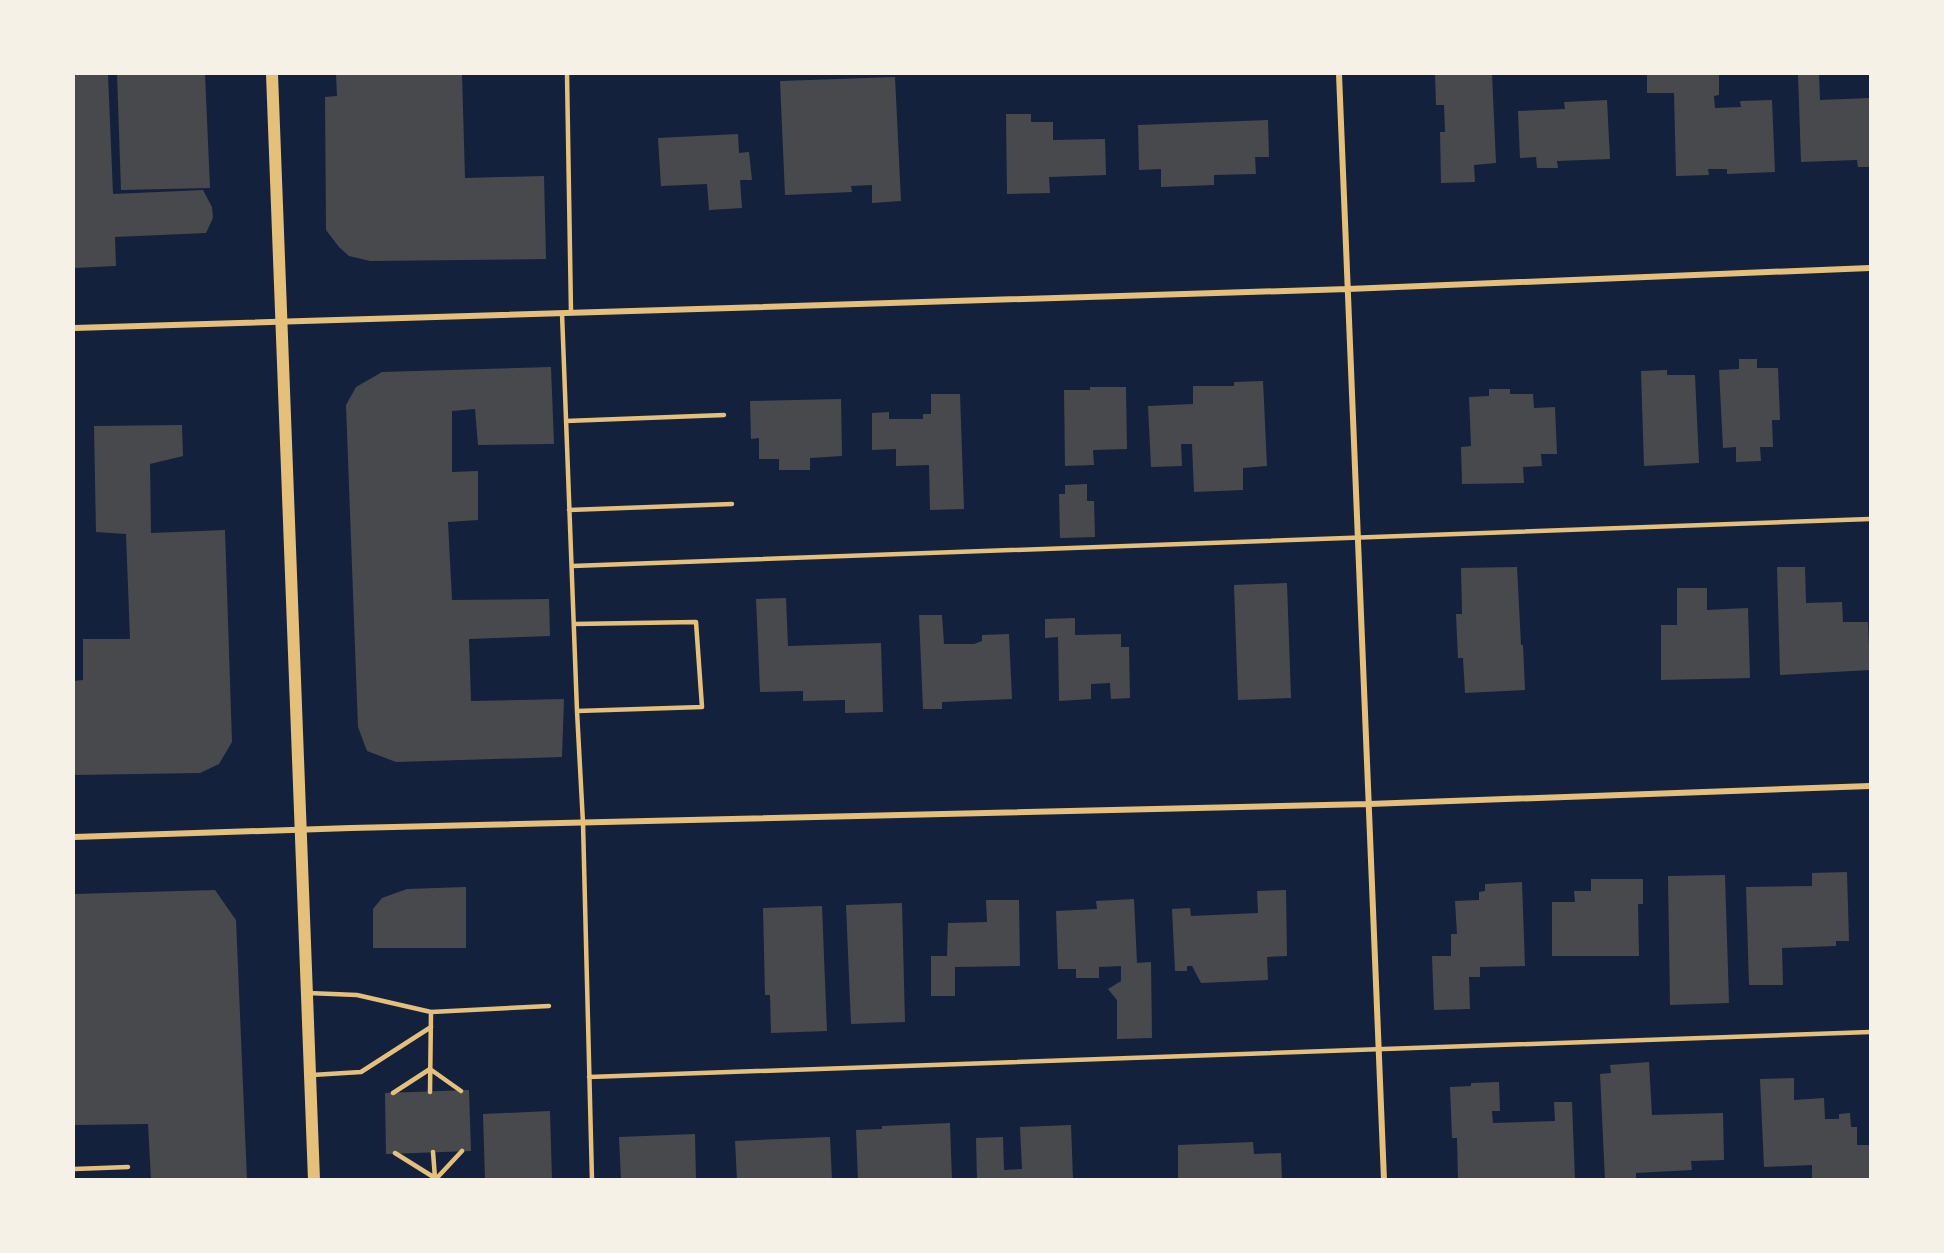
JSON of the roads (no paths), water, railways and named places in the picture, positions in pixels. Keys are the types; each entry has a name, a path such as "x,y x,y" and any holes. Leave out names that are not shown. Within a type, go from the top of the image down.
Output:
{"main road":[{"path":"272,74 314,1179"}],"street":[{"path":"1339,74 1384,1179"},
{"path":"74,328 1348,289 1870,268"},
{"path":"74,837 1369,804 1870,786"}],"lane":[{"path":"567,74 571,312"},
{"path":"562,313 583,823 592,1179"},
{"path":"566,421 724,415"},
{"path":"569,510 732,504"},
{"path":"572,566 1870,519"},
{"path":"574,624 696,622 702,707 577,711"},
{"path":"307,993 357,995 432,1012 549,1006"},
{"path":"430,1092 432,1012"},
{"path":"310,1075 361,1072 431,1027"},
{"path":"589,1077 1870,1032"},
{"path":"430,1069 461,1091"},
{"path":"393,1093 430,1069"},
{"path":"435,1179 462,1151"},
{"path":"433,1152 435,1179"},
{"path":"395,1153 435,1179"},
{"path":"74,1169 128,1167"}]}
